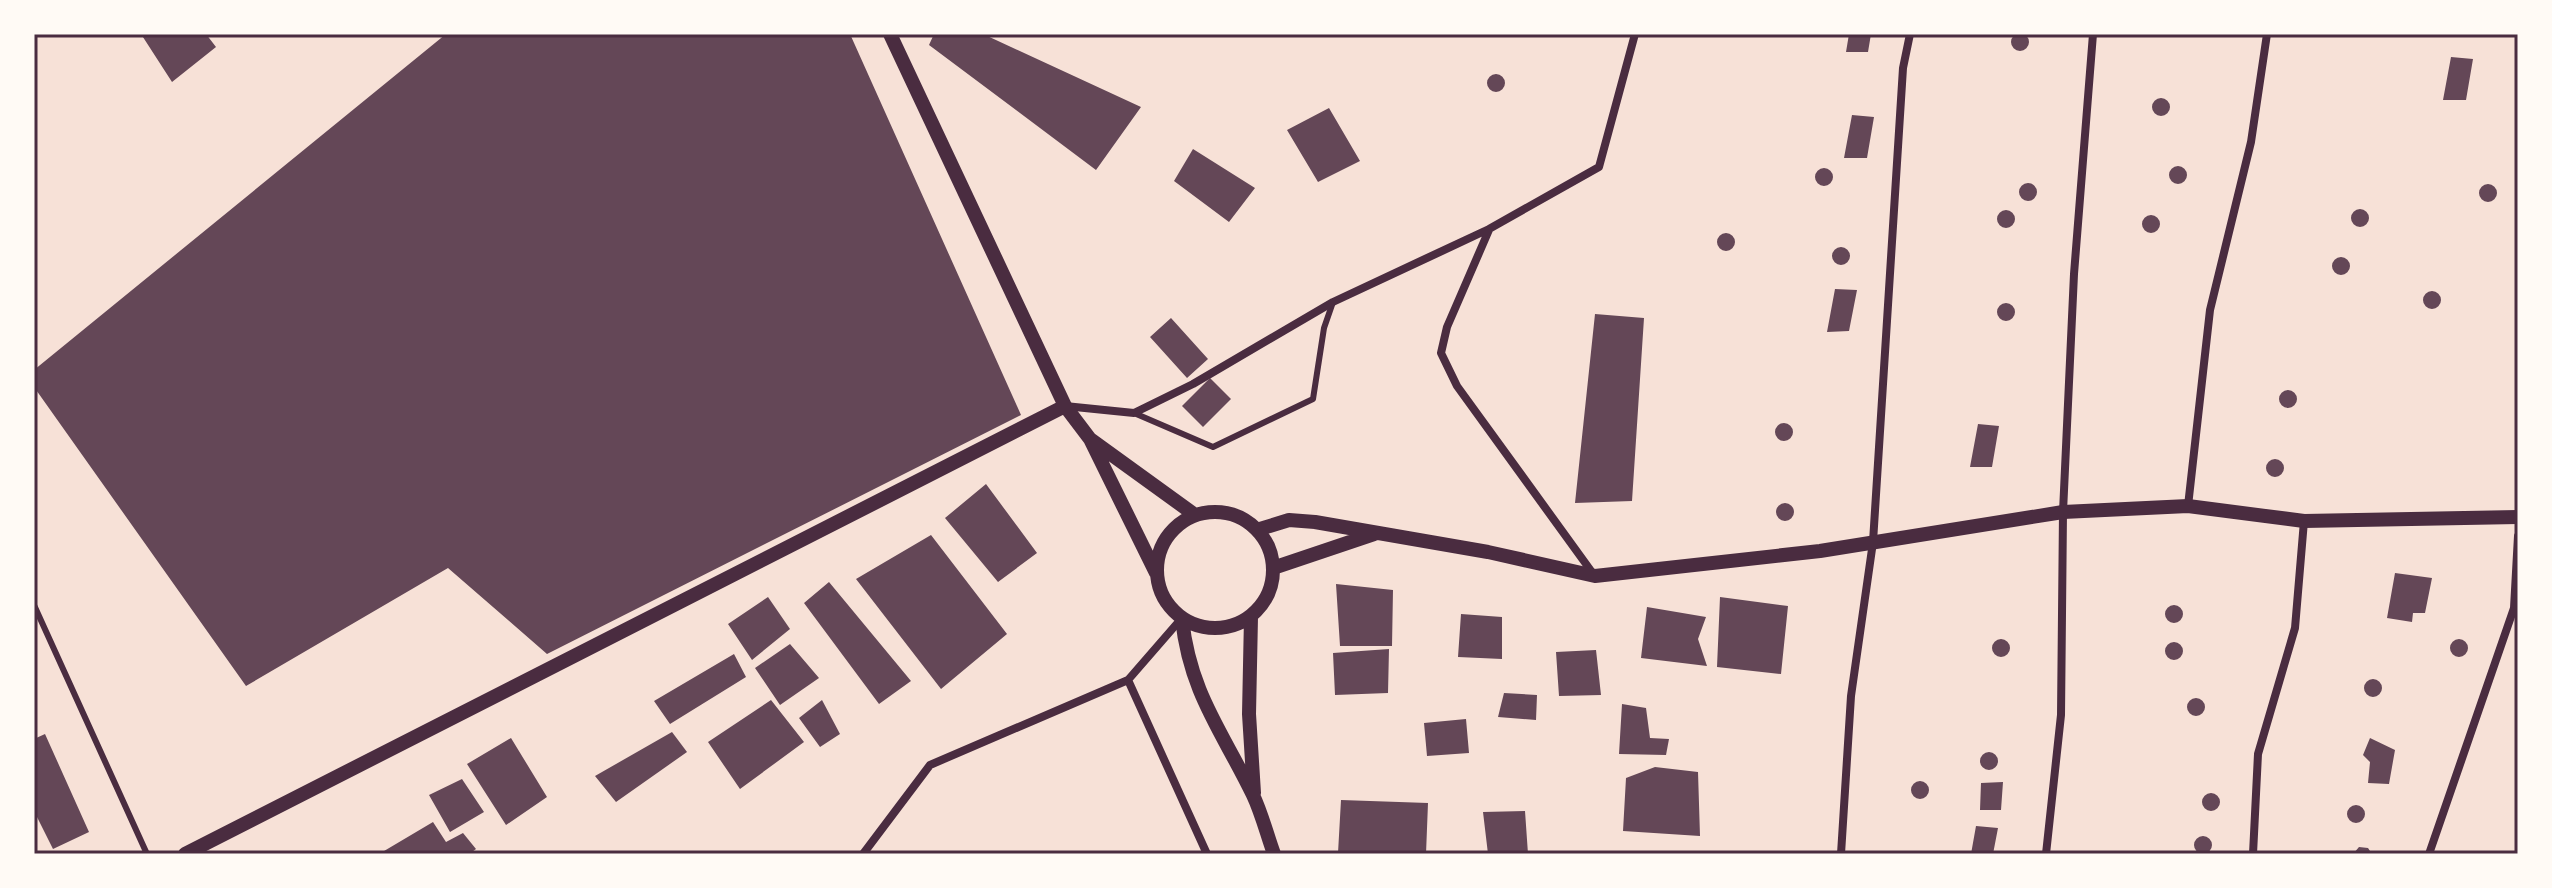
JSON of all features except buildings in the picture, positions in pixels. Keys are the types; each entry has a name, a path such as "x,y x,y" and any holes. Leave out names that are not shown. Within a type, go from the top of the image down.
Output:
{"street":[{"path":"185,854 1065,406 1134,413 1193,384 1333,302 1489,229 1599,167 1635,34"},
{"path":"1841,854 1851,696 1873,542 1903,68 1910,34"},
{"path":"2046,854 2061,715 2063,512 2074,274 2093,34"},
{"path":"2188,506 2210,310 2251,142 2267,34"},
{"path":"892,35 1065,406 1090,439 1156,573 1168,606 1182,619 1216,629 1251,617"},
{"path":"1489,229 1447,327 1441,353 1457,386 1595,576"},
{"path":"1090,439 1195,515"},
{"path":"1260,529 1289,520 1488,552 1595,576 1873,542 2063,512 2188,506 2304,521 2518,517"},
{"path":"1156,573 1158,554 1166,537 1179,523 1195,515 1213,511 1231,514 1260,529 1273,568 1271,586 1251,617 1249,714 1254,797"},
{"path":"2253,854 2258,754 2295,628 2304,521"},
{"path":"1273,568 1374,533"},
{"path":"2429,854 2514,608 2518,536"},
{"path":"863,854 930,765 1128,680 1182,619"},
{"path":"1182,619 1186,659 1214,725 1254,797 1274,854"},
{"path":"1128,680 1207,854"}],"lane":[{"path":"1134,413 1213,447 1313,399 1324,328 1333,302"},
{"path":"34,605 147,854"}]}
